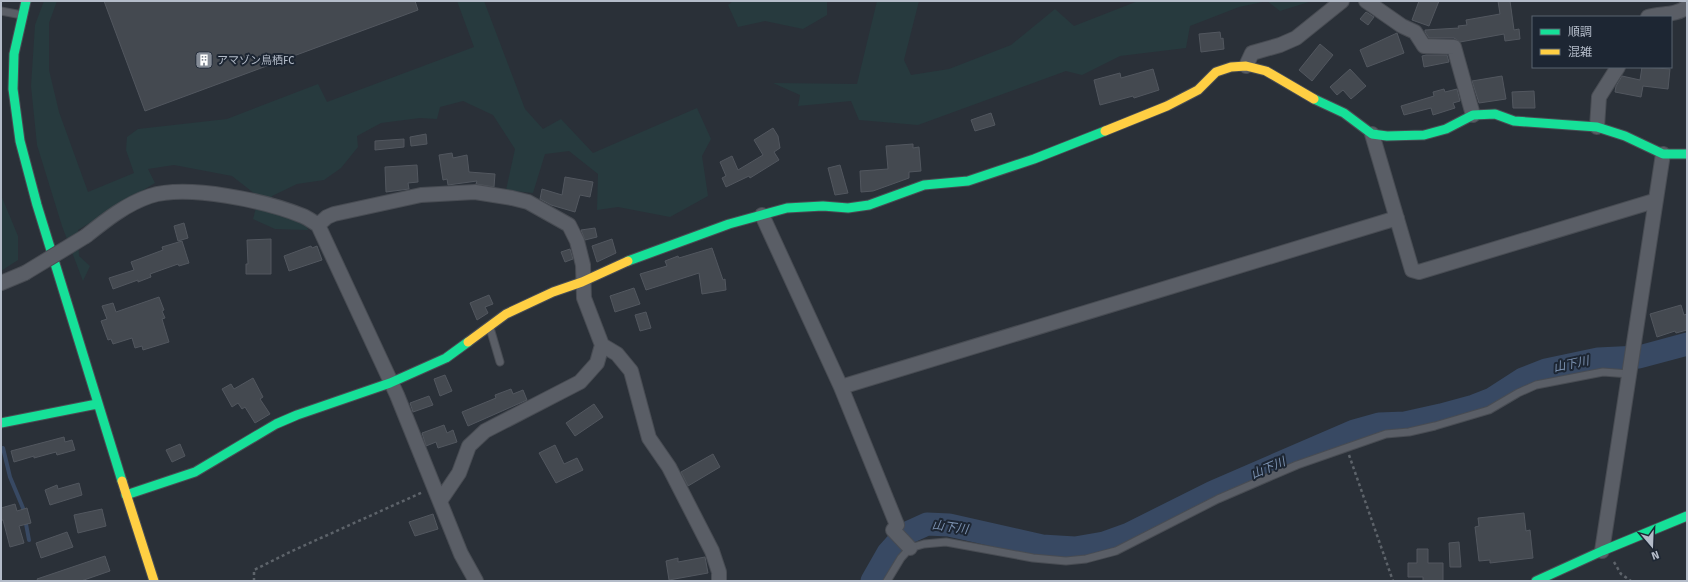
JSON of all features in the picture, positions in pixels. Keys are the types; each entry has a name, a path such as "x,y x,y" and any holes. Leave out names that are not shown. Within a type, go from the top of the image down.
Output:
{"street":[{"path":"26,1 7,55 20,141 37,205 71,312 97,404 154,581"},
{"path":"1246,66 1252,53 1280,45 1296,38 1342,1"},
{"path":"1366,1 1402,26 1416,32 1424,46 1454,47 1474,115"},
{"path":"1652,16 1674,14 1687,7"},
{"path":"126,495 195,472 252,437 283,421 390,383 446,358 506,314 552,292 582,282 632,259 729,224 787,208 816,206 848,208 869,205 924,185 968,181 1034,159 1167,106 1198,90 1216,72 1231,67 1246,66 1266,72 1312,98 1344,113 1372,134 1387,136 1424,135 1446,129 1474,115 1495,114 1514,121 1597,127 1625,136 1663,154 1687,154"},
{"path":"1597,127 1599,97 1617,68"},
{"path":"1372,134 1412,270 1418,272 1654,201"},
{"path":"1602,551 1654,201 1663,154"},
{"path":"1,283 25,273 86,236 115,213 150,196 176,191 208,193 272,206 304,216 318,225 390,383 397,395 461,554 476,581"},
{"path":"318,225 327,217 334,214 421,195 475,192 528,202 568,225 577,241 583,265 582,282 584,298 602,346 597,363 580,382 485,431 468,446 459,473 440,501"},
{"path":"762,215 841,387 897,526 893,530 909,547"},
{"path":"841,387 1397,218"},
{"path":"602,346 618,354 631,371 649,438 669,467 712,551 719,572 719,581"},
{"path":"1,423 97,404"},
{"path":"1536,581 1602,551 1687,516"}],"lane":[{"path":"1,11 22,15"},
{"path":"490,326 500,362"},
{"path":"888,581 909,547 924,544 946,542 1033,558 1066,561 1086,559 1116,551 1218,500 1298,465 1386,434 1409,432 1435,426 1489,410 1518,393 1536,385 1603,372 1629,374"}],"path":[{"path":"1346,448 1393,581"},
{"path":"254,581 254,570 314,541 434,487"},
{"path":"1602,551 1612,557 1620,574 1631,581"}],"green space":[{"path":"44,1 57,1 49,23 49,70 59,112 88,192 134,173 126,150 127,137 138,129 227,119 318,84 327,102 474,47 457,1 484,1 525,109 543,129 561,119 593,153 697,108 711,139 702,156 708,196 670,217 618,207 597,210 598,174 569,151 545,154 533,193 506,190 515,149 493,115 463,101 440,107 437,119 420,118 381,123 357,136 358,147 341,168 324,180 297,184 272,196 274,209 305,220 308,230 275,229 253,219 259,197 232,176 174,165 148,169 155,183 78,230 79,256 90,266 83,281 62,226 37,145 31,86 35,25"},
{"path":"733,1 827,1 827,15 803,29 765,21 738,27 728,5"},
{"path":"877,1 919,1 904,60 911,75 949,69 1011,45 1055,9 1074,26 1138,1 1267,1 1239,7 1190,26 1186,48 1120,56 1082,75 1066,71 918,125 859,120 851,101 798,106 800,95 773,83 857,84"},
{"path":"1267,1 1312,1 1280,11"},
{"path":"1,195 18,236 18,260 1,271"}],"building":[{"name":"アマゾン鳥栖FC","path":"104,1 415,1 418,10 145,111"},
{"path":"1419,1 1439,1 1429,26 1412,20"},
{"path":"1498,1 1510,1 1514,30 1519,29 1520,39 1505,41 1504,34 1460,42 1454,38 1429,38 1425,32 1425,30 1459,28 1458,26 1467,25 1466,20 1500,14"},
{"path":"1366,12 1374,17 1368,25 1360,19"},
{"path":"1220,32 1221,39 1223,38 1224,49 1201,52 1199,34"},
{"path":"1397,33 1404,53 1367,67 1360,50"},
{"path":"1320,44 1333,55 1312,81 1299,70"},
{"path":"1447,55 1449,62 1424,67 1422,56"},
{"path":"1642,68 1670,69 1668,89 1643,86 1641,97 1615,92 1616,86 1622,76 1640,80"},
{"path":"1153,69 1159,90 1134,98 1133,96 1100,105 1094,80 1120,73 1121,78"},
{"path":"1350,69 1366,86 1351,99 1343,90 1337,95 1330,87"},
{"path":"1502,76 1506,99 1479,103 1472,81"},
{"path":"1444,89 1445,92 1457,89 1460,101 1453,103 1455,108 1433,115 1431,108 1404,115 1401,106 1434,96 1433,92"},
{"path":"1534,91 1535,108 1513,108 1512,92"},
{"path":"991,113 995,125 975,131 971,120"},
{"path":"773,128 778,136 780,148 774,152 779,160 750,178 749,176 726,187 722,178 726,176 720,162 732,156 738,170 763,155 754,140"},
{"path":"426,134 427,144 411,146 410,137"},
{"path":"404,139 404,147 375,150 375,141"},
{"path":"913,144 913,148 919,147 921,171 909,172 909,178 873,191 861,192 860,171 888,169 886,146"},
{"path":"452,153 453,158 467,155 469,172 495,174 494,187 476,184 477,181 448,185 447,179 443,180 439,155"},
{"path":"417,165 418,182 408,183 409,189 386,192 385,167"},
{"path":"840,165 848,193 835,195 828,168"},
{"path":"565,177 593,182 590,197 580,195 575,212 551,205 540,199 542,189 562,195"},
{"path":"184,223 188,238 178,241 174,226"},
{"path":"595,228 597,237 585,240 581,230"},
{"path":"271,239 271,274 246,274 246,264 248,264 247,240"},
{"path":"612,239 616,253 597,262 592,246"},
{"path":"182,241 189,263 179,266 178,264 150,274 151,277 138,282 138,280 113,289 109,278 134,270 131,262 163,250 162,247"},
{"path":"311,246 312,248 317,246 322,260 289,271 284,256"},
{"path":"712,248 723,280 725,279 726,290 702,294 699,273 646,290 640,274 667,266 665,261 678,256 679,258"},
{"path":"570,249 573,259 565,262 561,252"},
{"path":"634,288 640,304 615,312 610,296"},
{"path":"489,295 493,304 485,307 488,313 477,320 470,303"},
{"path":"159,297 164,310 162,311 165,318 162,319 169,342 143,350 142,346 135,348 132,338 113,344 111,339 108,340 101,321 107,319 102,306 113,303 116,312"},
{"path":"1681,305 1684,315 1687,314 1687,330 1676,333 1675,331 1657,337 1650,314"},
{"path":"646,312 651,328 640,331 635,315"},
{"path":"445,375 452,391 440,396 434,379"},
{"path":"253,378 263,397 260,399 270,414 255,423 245,407 242,409 238,403 232,407 222,389 231,384 234,389"},
{"path":"511,389 513,394 523,390 527,400 468,426 462,412 496,398 495,395"},
{"path":"429,396 433,405 413,412 410,403"},
{"path":"594,404 603,417 575,436 566,423"},
{"path":"444,425 447,433 453,430 457,442 438,448 436,442 426,446 422,433"},
{"path":"64,437 65,442 72,440 75,450 57,455 56,452 34,458 34,456 14,462 11,451"},
{"path":"180,444 185,456 172,462 166,450"},
{"path":"555,445 564,464 577,458 583,470 556,483 539,453"},
{"path":"713,454 720,467 688,486 681,472"},
{"path":"79,483 82,495 50,505 45,490 57,485 58,489"},
{"path":"15,504 17,511 27,508 31,523 19,526 24,543 10,547 3,520 1,520 1,508"},
{"path":"102,509 106,526 78,533 74,515"},
{"path":"1524,513 1526,531 1530,530 1533,558 1490,563 1490,560 1479,561 1475,527 1479,526 1478,518"},
{"path":"433,514 438,529 415,536 409,522"},
{"path":"67,532 73,547 41,558 36,543"},
{"path":"1459,542 1461,567 1450,567 1449,543"},
{"path":"1417,549 1428,549 1428,563 1443,563 1443,581 1423,581 1423,577 1408,577 1408,563 1417,563"},
{"path":"105,556 110,571 81,581 38,581 37,579"},
{"path":"705,557 708,573 669,580 666,561 678,558 678,562"}],"waterway":[{"name":"山下川","path":"872,581 888,553 905,534 927,524 949,525 1042,546 1075,548 1104,543 1129,534 1213,492 1354,431 1379,424 1405,423 1474,406 1492,399 1523,379 1546,370 1598,359 1639,357 1687,344"},
{"path":"3,448 10,477 23,508 29,540"}],"traffic: fast":[{"path":"26,1 14,54 13,89 20,141 37,205 122,481"},
{"path":"1314,99 1344,113 1372,134 1387,136 1424,135 1446,129 1473,115 1495,114 1514,121 1597,127 1625,136 1663,154 1687,154"},
{"path":"628,261 729,224 787,208 823,206 848,208 869,205 924,185 968,181 1034,159 1105,131"},
{"path":"126,495 195,472 276,424 297,415 390,383 446,358 468,342"},
{"path":"1,423 97,404"},
{"path":"1536,581 1602,551 1687,516"}],"traffic: slow":[{"path":"1105,131 1167,106 1198,90 1216,72 1231,67 1246,66 1266,71 1314,99"},
{"path":"468,342 506,314 553,292 582,282 628,261"},
{"path":"122,481 154,581"}],"place":[{"name":"アマゾン鳥栖FC","path":"204,60"}]}
